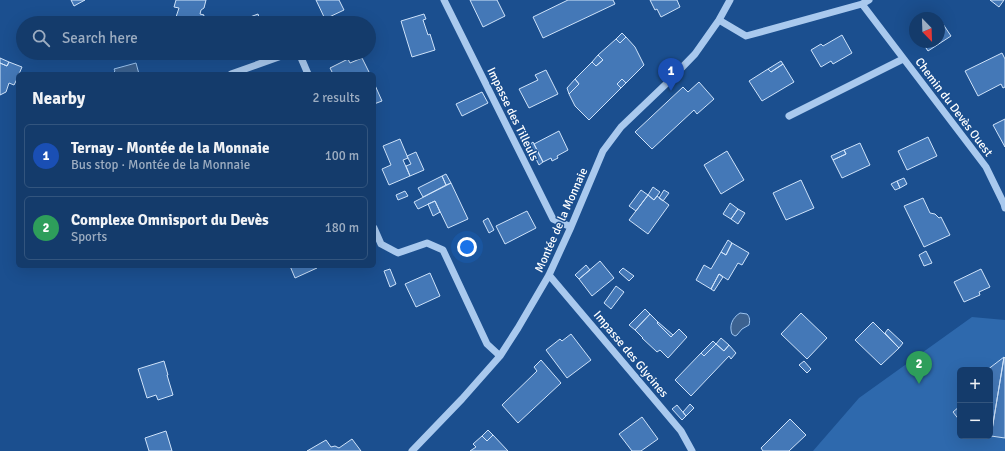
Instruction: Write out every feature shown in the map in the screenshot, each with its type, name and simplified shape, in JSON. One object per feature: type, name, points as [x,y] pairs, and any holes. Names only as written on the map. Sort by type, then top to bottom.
[{"type":"street","name":"Impasse des Tilleuls","points":[[444,0],[553,219],[571,227]]},
{"type":"street","points":[[719,20],[746,36],[862,4],[869,0]]},
{"type":"street","name":"Montée de la Monnaie","points":[[412,451],[462,399],[500,356],[549,275],[604,151],[621,127],[695,54],[719,20],[726,1]]},
{"type":"street","name":"Chemin du Devès Ouest","points":[[862,4],[986,168],[1005,205]]},
{"type":"street","points":[[789,116],[903,59]]},
{"type":"street","points":[[238,72],[271,60]]},
{"type":"street","points":[[302,60],[307,72]]},
{"type":"street","points":[[376,233],[381,244],[398,253],[427,243],[443,250],[487,344],[500,356]]},
{"type":"street","name":"Impasse des Glycines","points":[[549,275],[681,431],[692,451]]},
{"type":"shaded area","points":[[136,63],[138,72],[114,72],[114,69]]},
{"type":"shaded area","points":[[740,313],[748,315],[750,319],[749,325],[735,336],[732,334],[731,325],[735,317]]},
{"type":"shaded area","points":[[972,317],[1005,320],[1005,451],[813,451],[859,398]]},
{"type":"building","points":[[71,0],[85,0],[74,6]]},
{"type":"building","points":[[176,0],[206,0],[204,8],[201,10],[200,14],[204,16],[176,16],[179,8],[174,7]]},
{"type":"building","points":[[316,0],[339,0],[344,10],[331,16],[324,16]]},
{"type":"building","points":[[470,0],[497,0],[505,16],[483,27]]},
{"type":"building","points":[[568,0],[613,0],[615,4],[543,38],[533,17]]},
{"type":"building","points":[[650,0],[677,0],[680,7],[661,17],[657,9],[655,10]]},
{"type":"building","points":[[990,0],[1004,0],[999,7]]},
{"type":"building","points":[[424,14],[426,19],[423,20],[428,35],[430,34],[435,50],[412,57],[401,21]]},
{"type":"building","points":[[945,27],[951,36],[945,40]]},
{"type":"building","points":[[622,33],[626,37],[620,43],[616,39]]},
{"type":"building","points":[[842,35],[852,53],[833,64],[831,61],[821,67],[811,50],[821,44],[823,46]]},
{"type":"building","points":[[626,37],[635,47],[644,65],[626,83],[622,79],[617,84],[621,88],[589,120],[575,106],[569,94],[579,84],[575,79],[592,62],[596,66],[603,60],[598,55],[616,39],[620,43]]},
{"type":"building","points":[[1002,53],[1005,59],[1005,87],[1003,88],[1001,84],[978,96],[965,71]]},
{"type":"building","points":[[598,55],[603,60],[596,66],[592,62]]},
{"type":"building","points":[[0,58],[9,62],[7,66],[0,63]]},
{"type":"building","points":[[346,60],[348,60],[350,63],[357,60],[363,60],[369,72],[332,72],[330,68]]},
{"type":"building","points":[[781,61],[783,64],[771,72],[768,69]]},
{"type":"building","points":[[9,62],[22,67],[20,72],[16,72],[16,81],[14,85],[9,83],[6,92],[0,95],[0,63],[7,66]]},
{"type":"building","points":[[783,64],[794,82],[762,101],[749,81],[768,69],[771,72]]},
{"type":"building","points":[[546,70],[558,94],[529,108],[519,89],[538,80],[535,75]]},
{"type":"building","points":[[575,79],[579,84],[569,94],[567,88]]},
{"type":"building","points":[[622,79],[626,83],[621,88],[617,84]]},
{"type":"building","points":[[699,82],[714,99],[697,114],[694,110],[652,149],[635,132],[683,87],[688,92]]},
{"type":"building","points":[[376,88],[382,101],[376,103]]},
{"type":"building","points":[[482,92],[488,103],[462,116],[456,104]]},
{"type":"building","points":[[1005,119],[1005,147],[993,125]]},
{"type":"building","points":[[559,131],[568,150],[557,156],[558,158],[552,161],[551,158],[543,162],[534,144]]},
{"type":"building","points":[[928,137],[937,156],[907,170],[898,151]]},
{"type":"building","points":[[400,139],[408,158],[403,160],[410,176],[389,185],[382,169],[391,165],[383,146]]},
{"type":"building","points":[[533,142],[543,162],[539,165],[529,145]]},
{"type":"building","points":[[860,143],[870,165],[842,178],[833,160],[846,154],[844,150]]},
{"type":"building","points":[[844,150],[846,154],[833,160],[831,156]]},
{"type":"building","points":[[727,151],[744,180],[721,194],[704,165]]},
{"type":"building","points":[[416,152],[424,170],[410,176],[406,166],[411,164],[407,156]]},
{"type":"building","points":[[446,174],[451,183],[446,185],[442,176]]},
{"type":"building","points":[[442,176],[446,185],[423,197],[418,188]]},
{"type":"building","points":[[904,178],[907,184],[900,188],[897,181]]},
{"type":"building","points":[[801,180],[814,208],[786,220],[773,193]]},
{"type":"building","points":[[897,181],[900,188],[895,190],[891,184]]},
{"type":"building","points":[[451,183],[468,219],[448,228],[435,201],[418,209],[414,202]]},
{"type":"building","points":[[653,187],[660,192],[654,200],[648,195]]},
{"type":"building","points":[[641,190],[648,195],[636,211],[629,206]]},
{"type":"building","points":[[664,190],[669,193],[663,201],[659,198]]},
{"type":"building","points":[[405,191],[408,196],[398,200],[396,195]]},
{"type":"building","points":[[648,195],[654,200],[657,196],[669,205],[648,234],[629,220]]},
{"type":"building","points":[[923,198],[930,213],[935,214],[939,218],[941,217],[950,235],[924,247],[904,206]]},
{"type":"building","points":[[435,201],[440,212],[433,216],[428,204]]},
{"type":"building","points":[[730,203],[738,209],[731,219],[723,214]]},
{"type":"building","points":[[738,209],[745,213],[738,224],[731,219]]},
{"type":"building","points":[[527,211],[536,228],[505,244],[496,226]]},
{"type":"building","points":[[488,218],[494,230],[489,233],[483,221]]},
{"type":"building","points":[[728,240],[732,243],[726,255],[721,252]]},
{"type":"building","points":[[732,243],[749,253],[742,265],[738,263],[728,280],[719,274],[711,289],[696,280],[704,265],[711,269],[721,252],[726,255]]},
{"type":"building","points":[[926,251],[932,263],[924,266],[919,255]]},
{"type":"building","points":[[600,261],[614,278],[592,296],[579,279]]},
{"type":"building","points":[[586,265],[590,270],[579,279],[575,275]]},
{"type":"building","points":[[291,268],[317,268],[295,278]]},
{"type":"building","points":[[623,268],[634,276],[629,281],[619,272]]},
{"type":"building","points":[[390,269],[396,284],[390,287],[384,271]]},
{"type":"building","points":[[981,269],[990,287],[979,292],[980,295],[964,302],[954,282]]},
{"type":"building","points":[[430,273],[440,296],[416,307],[405,284]]},
{"type":"building","points":[[719,274],[723,277],[714,291],[711,289]]},
{"type":"building","points":[[616,286],[624,292],[611,309],[604,303]]},
{"type":"building","points":[[645,309],[650,314],[635,330],[629,325]]},
{"type":"building","points":[[801,313],[827,338],[807,359],[781,334]]},
{"type":"building","points":[[650,314],[671,337],[679,329],[687,337],[668,358],[660,350],[657,352],[635,330]]},
{"type":"building","points":[[658,322],[673,335],[671,337],[657,323]]},
{"type":"building","points":[[873,322],[899,348],[881,365],[855,340]]},
{"type":"building","points":[[888,329],[903,343],[899,348],[885,333]]},
{"type":"building","points":[[571,334],[591,360],[567,378],[546,350],[560,339],[562,341]]},
{"type":"building","points":[[721,338],[729,345],[724,351],[716,344]]},
{"type":"building","points":[[713,341],[716,344],[704,356],[701,353]]},
{"type":"building","points":[[716,344],[724,351],[729,345],[736,353],[731,359],[729,356],[691,396],[675,380],[701,353],[704,356]]},
{"type":"building","points":[[1004,357],[1005,438],[993,436],[993,424]]},
{"type":"building","points":[[1004,357],[993,424],[993,367],[991,367]]},
{"type":"building","points":[[541,360],[561,383],[518,423],[502,405],[537,371],[534,367]]},
{"type":"building","points":[[164,361],[173,395],[158,400],[156,395],[147,398],[138,369]]},
{"type":"building","points":[[804,361],[811,369],[807,373],[799,365]]},
{"type":"building","points":[[690,404],[694,408],[686,416],[683,412]]},
{"type":"building","points":[[677,405],[686,416],[682,420],[672,409]]},
{"type":"building","points":[[957,409],[957,417],[953,412]]},
{"type":"building","points":[[642,417],[658,439],[641,451],[632,451],[619,434]]},
{"type":"building","points":[[790,419],[806,435],[789,451],[763,451],[761,448]]},
{"type":"building","points":[[488,430],[493,435],[487,441],[482,436]]},
{"type":"building","points":[[166,431],[172,451],[149,451],[145,438]]},
{"type":"building","points":[[493,435],[508,451],[470,451],[476,447],[473,444],[482,436],[487,441]]},
{"type":"building","points":[[352,439],[361,451],[307,451],[326,440],[331,447],[335,446],[339,448]]},
{"type":"place","name":"Ternay - Montée de la Monnaie","points":[[671,91]]},
{"type":"place","name":"Complexe Omnisport du Devès","points":[[919,384]]}]
